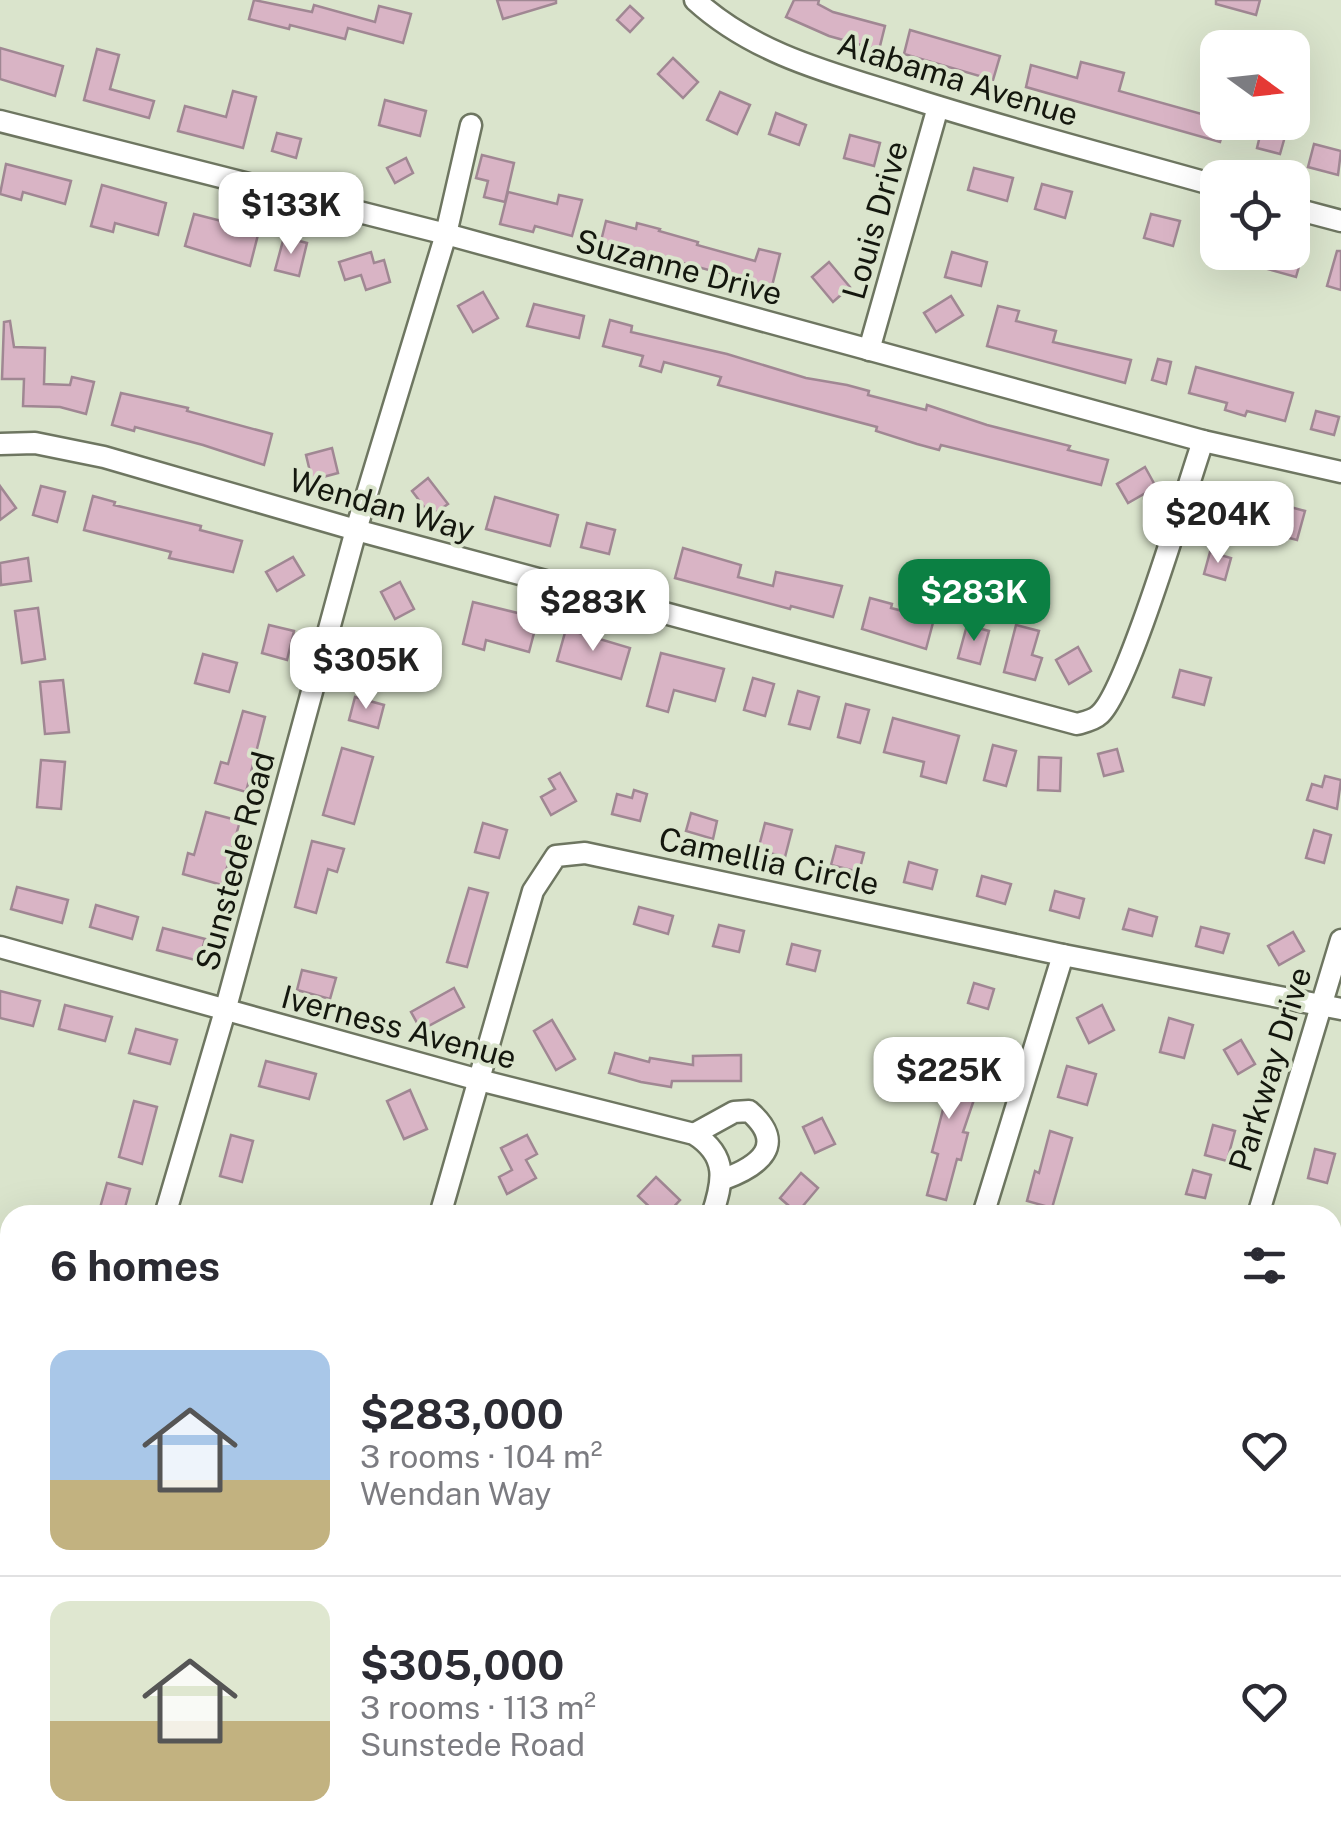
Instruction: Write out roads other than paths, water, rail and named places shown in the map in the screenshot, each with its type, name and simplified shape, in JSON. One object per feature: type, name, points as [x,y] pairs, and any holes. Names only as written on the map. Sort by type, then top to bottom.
[{"type":"street","name":"Alabama Avenue","points":[[695,0],[753,43],[807,65],[938,107],[1200,181]]},
{"type":"street","name":"Louis Drive","points":[[870,350],[938,107]]},
{"type":"street","name":"Suzanne Drive","points":[[0,121],[446,234],[1203,441],[1341,472]]},
{"type":"street","name":"Sunstede Road","points":[[168,1205],[356,530],[446,234],[471,124]]},
{"type":"street","points":[[1310,213],[1341,221]]},
{"type":"street","name":"Wendan Way","points":[[0,444],[35,444],[104,457],[356,530],[1077,724],[1098,716],[1112,698],[1203,441]]},
{"type":"street","name":"Camellia Circle","points":[[443,1205],[533,891],[556,856],[585,853],[1063,955],[1341,1009]]},
{"type":"street","name":"Parkway Drive","points":[[1261,1205],[1341,940]]},
{"type":"street","name":"Iverness Avenue","points":[[0,947],[478,1080],[694,1134]]},
{"type":"street","points":[[986,1205],[1063,955]]},
{"type":"street","points":[[715,1205],[724,1179],[714,1154],[694,1134],[734,1112],[749,1112],[761,1121],[768,1146],[763,1158],[752,1168],[724,1179]]}]
